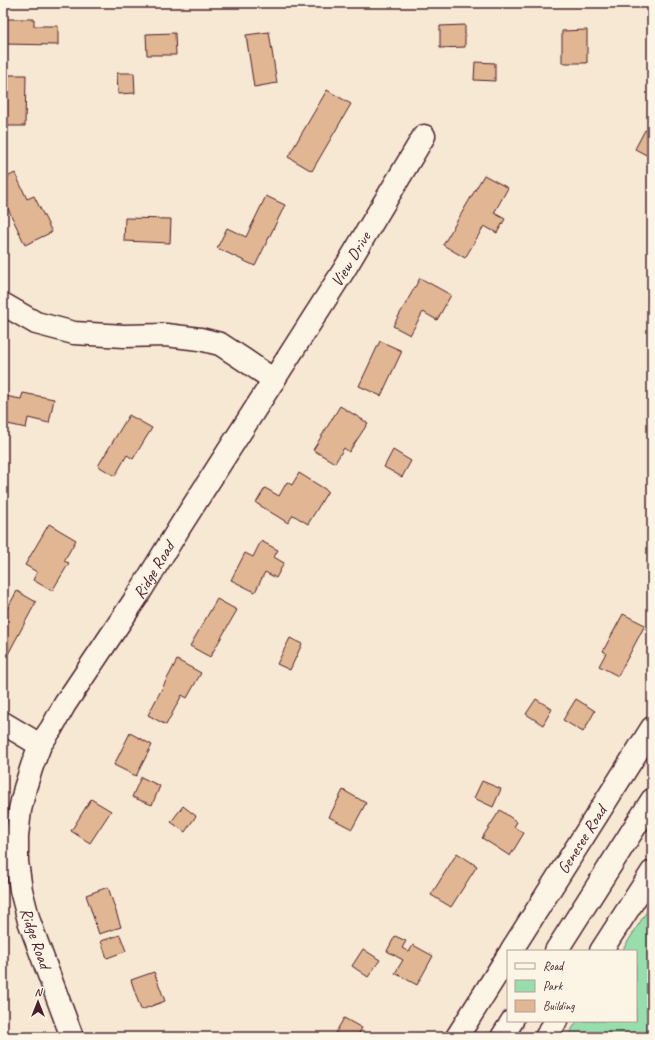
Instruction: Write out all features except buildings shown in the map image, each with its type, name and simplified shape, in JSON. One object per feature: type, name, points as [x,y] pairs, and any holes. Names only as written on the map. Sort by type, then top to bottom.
[{"type":"street","name":"View Drive","points":[[274,380],[344,270],[424,136]]},
{"type":"street","points":[[3,304],[36,323],[74,333],[124,336],[166,335],[200,339],[220,344],[274,380]]},
{"type":"street","name":"Ridge Road","points":[[72,1037],[29,921],[21,890],[17,862],[17,836],[20,810],[25,788],[40,745],[65,704],[138,594],[274,380]]},
{"type":"street","points":[[3,722],[40,745]]},
{"type":"street","name":"Genesee Road","points":[[512,950],[652,728]]},
{"type":"street","points":[[557,950],[652,800]]},
{"type":"street","points":[[602,950],[652,872]]},
{"type":"street","points":[[457,1037],[507,958]]},
{"type":"street","points":[[502,1037],[511,1022]]},
{"type":"street","points":[[546,1037],[555,1022]]},
{"type":"green space","points":[[652,903],[652,1037],[567,1037],[576,1022],[637,1022],[637,950],[623,950]]}]
